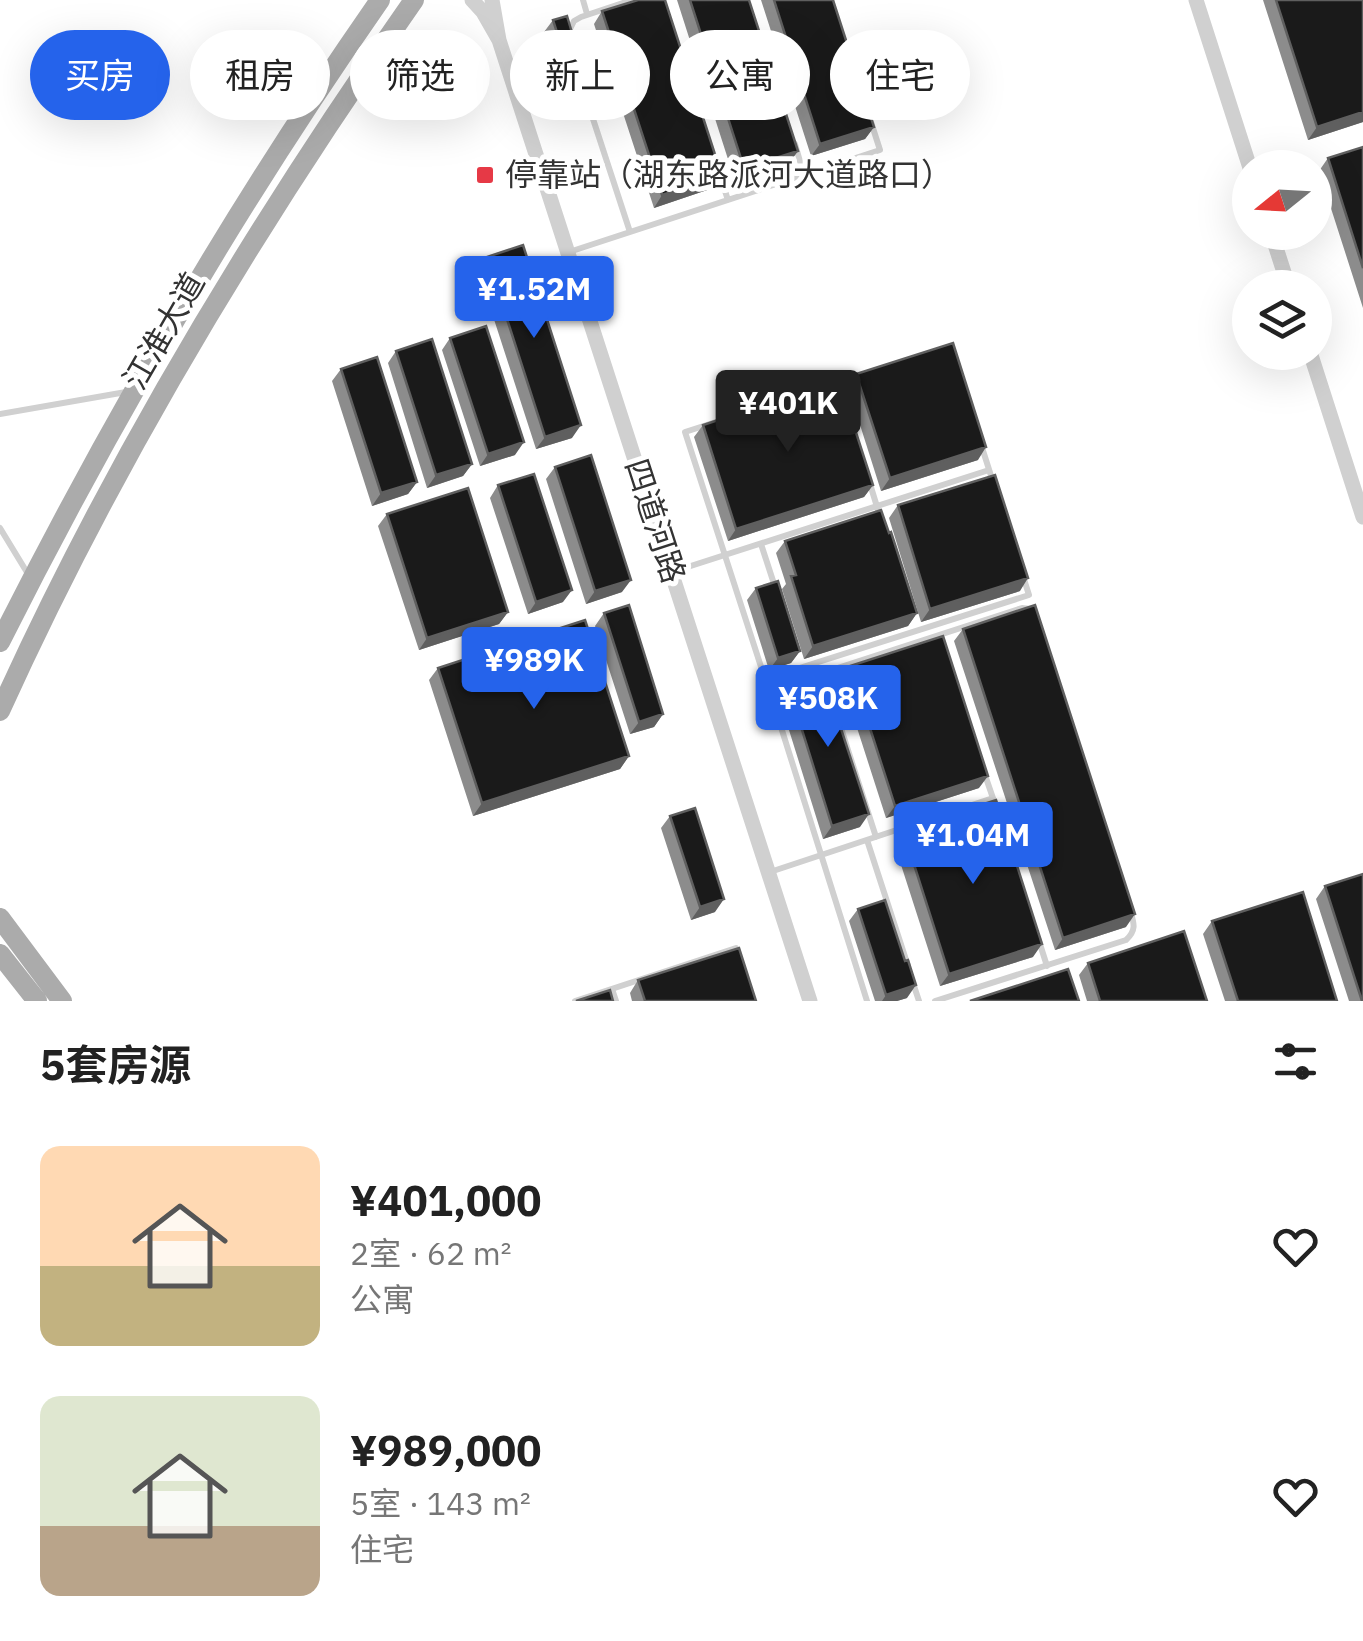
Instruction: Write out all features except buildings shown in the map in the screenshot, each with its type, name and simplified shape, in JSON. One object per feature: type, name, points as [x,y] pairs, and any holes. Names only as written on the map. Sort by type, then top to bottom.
[{"type":"main road","name":"江淮大道","points":[[0,642],[132,391],[219,243],[380,0]]},
{"type":"main road","name":"江淮大道","points":[[0,712],[64,577],[160,398],[292,178],[414,1]]},
{"type":"main road","points":[[0,918],[62,1001]]},
{"type":"main road","points":[[0,954],[37,1001]]},
{"type":"street","points":[[472,0],[499,40]]},
{"type":"street","points":[[492,0],[499,40]]},
{"type":"street","points":[[1196,0],[1244,150]]},
{"type":"street","name":"四道河路","points":[[499,40],[810,1001]]},
{"type":"street","points":[[1316,370],[1363,517]]},
{"type":"lane","points":[[583,0],[588,14]]},
{"type":"lane","points":[[570,30],[574,21],[588,14],[632,0]]},
{"type":"lane","points":[[593,120],[630,232]]},
{"type":"lane","points":[[568,252],[880,150],[870,120]]},
{"type":"lane","points":[[793,140],[804,175]]},
{"type":"lane","points":[[716,164],[728,200]]},
{"type":"lane","points":[[950,347],[1030,595],[764,679],[685,432],[837,383],[950,347]]},
{"type":"lane","points":[[837,383],[843,401]]},
{"type":"lane","points":[[0,414],[132,391]]},
{"type":"lane","points":[[672,572],[989,470]]},
{"type":"lane","points":[[866,471],[882,524]]},
{"type":"lane","points":[[0,528],[31,580]]},
{"type":"lane","points":[[761,544],[778,597]]},
{"type":"lane","points":[[867,1001],[770,692],[1022,608],[1030,609],[1035,616]]},
{"type":"lane","points":[[911,613],[917,631]]},
{"type":"lane","points":[[795,650],[800,668]]},
{"type":"lane","points":[[823,673],[876,837]]},
{"type":"lane","points":[[981,762],[999,817]]},
{"type":"lane","points":[[768,872],[993,798]]},
{"type":"lane","points":[[867,840],[919,1001]]},
{"type":"lane","points":[[936,1001],[1126,940],[1135,925],[1129,907]]},
{"type":"lane","points":[[1035,928],[1047,966]]},
{"type":"lane","points":[[575,1001],[736,948],[742,966]]},
{"type":"lane","points":[[612,989],[616,1001]]},
{"type":"place","name":"停靠站（湖东路派河大道路口）","points":[[485,175]]}]
